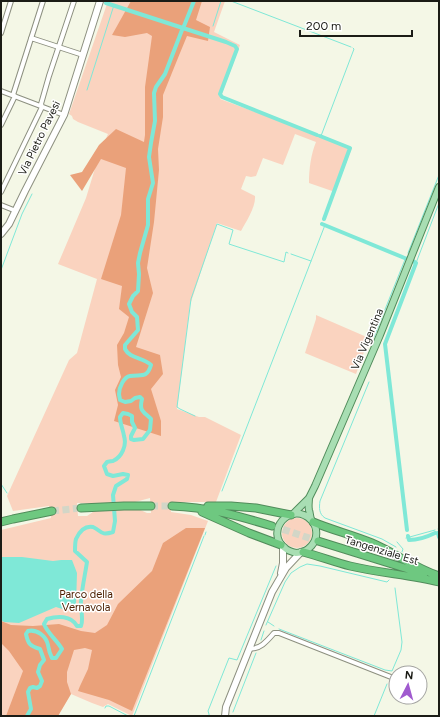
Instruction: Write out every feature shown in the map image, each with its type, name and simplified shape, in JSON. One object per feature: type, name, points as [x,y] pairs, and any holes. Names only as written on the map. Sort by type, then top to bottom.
[{"type":"highway","points":[[80,508],[152,506]]},
{"type":"highway","points":[[172,506],[231,506],[256,508],[292,514]]},
{"type":"highway","points":[[189,506],[220,511],[272,526]]},
{"type":"highway","points":[[189,506],[282,546]]},
{"type":"highway","points":[[1,522],[52,511]]},
{"type":"highway","points":[[312,521],[372,544],[439,576]]},
{"type":"highway","name":"Tangenziale Est","points":[[318,541],[439,581]]},
{"type":"highway","points":[[302,552],[349,566],[439,581]]},
{"type":"main road","name":"Via Vigentina","points":[[282,546],[277,532],[278,526],[284,518],[292,514],[309,498],[316,486],[377,342],[439,187]]},
{"type":"main road","name":"Via Vigentina","points":[[302,552],[311,546],[316,536],[316,530],[309,508],[309,498]]},
{"type":"main road","points":[[292,514],[302,514],[309,517],[312,521]]},
{"type":"main road","points":[[282,546],[292,552],[302,552]]},
{"type":"street","points":[[1,33],[11,1]]},
{"type":"street","points":[[1,125],[14,96],[43,1]]},
{"type":"street","points":[[1,192],[42,107],[49,76],[74,1]]},
{"type":"street","name":"Via Pietro Pavesi","points":[[1,234],[9,224],[16,211],[64,115],[100,1]]},
{"type":"street","points":[[31,38],[83,55]]},
{"type":"street","points":[[1,91],[64,115]]},
{"type":"street","points":[[1,205],[16,211]]},
{"type":"street","name":"Via Vigentina","points":[[281,575],[283,563],[282,546]]},
{"type":"street","name":"Via Vigentina","points":[[225,716],[226,708],[272,592],[286,568],[302,552]]},
{"type":"street","points":[[249,648],[252,649],[262,645],[274,634],[279,633],[388,676]]},
{"type":"street","points":[[252,641],[261,643],[266,642]]},
{"type":"green space","name":"Parco della Vernavola","points":[[108,1],[225,1],[214,32],[240,45],[220,99],[352,148],[335,192],[309,183],[309,172],[316,142],[295,134],[283,165],[263,158],[256,176],[246,176],[241,189],[255,196],[255,200],[250,214],[241,231],[217,223],[190,305],[177,409],[199,417],[205,417],[241,435],[216,502],[171,502],[171,512],[191,515],[208,521],[132,716],[108,704],[103,707],[71,694],[58,716],[1,716],[1,530],[51,518],[49,506],[13,511],[7,496],[69,360],[77,353],[97,279],[58,264],[86,198],[100,152],[108,134],[78,122],[69,114]],"holes":[[[150,498],[151,513],[147,513],[136,508],[96,510],[87,516],[78,516],[77,503],[94,504],[135,502]]]},
{"type":"green space","points":[[316,315],[369,338],[356,374],[305,353]]},
{"type":"green space","points":[[297,518],[308,522],[312,533],[308,544],[297,548],[286,544],[282,533],[286,522]]},
{"type":"shaded area","points":[[131,1],[202,1],[196,20],[210,27],[208,41],[187,36],[163,95],[163,117],[158,149],[159,170],[154,222],[147,268],[153,293],[136,347],[160,355],[163,374],[151,389],[161,421],[161,436],[114,421],[118,405],[115,390],[121,377],[118,365],[117,345],[124,333],[129,317],[119,309],[122,286],[101,279],[121,215],[126,168],[101,159],[82,191],[70,175],[82,172],[99,145],[116,129],[144,142],[145,87],[152,36],[147,33],[125,37],[112,35]]},
{"type":"shaded area","points":[[186,528],[205,528],[132,711],[109,700],[78,691],[88,669],[92,650],[85,648],[74,650],[67,672],[67,682],[71,694],[58,716],[6,716],[23,671],[9,651],[1,643],[1,621],[11,625],[33,626],[59,624],[81,631],[95,633],[107,625],[118,604],[152,571],[163,543]]},
{"type":"water","points":[[1,557],[22,557],[53,561],[72,560],[77,573],[76,605],[67,609],[56,607],[19,623],[4,622],[1,620]]},
{"type":"waterway","points":[[184,26],[194,1]]},
{"type":"waterway","points":[[213,26],[221,1]]},
{"type":"waterway","points":[[231,1],[351,47]]},
{"type":"waterway","points":[[106,3],[235,46],[237,49],[220,94],[222,97],[317,135]]},
{"type":"waterway","points":[[87,90],[114,5]]},
{"type":"waterway","points":[[27,716],[31,709],[28,692],[30,688],[37,688],[40,686],[42,681],[38,672],[40,665],[44,660],[40,649],[30,644],[26,634],[28,631],[35,631],[41,634],[47,642],[52,658],[56,658],[62,649],[46,628],[44,624],[47,619],[64,617],[74,622],[77,626],[81,626],[81,601],[87,562],[75,551],[76,539],[87,527],[93,527],[103,533],[113,532],[115,521],[113,495],[116,486],[127,479],[128,475],[123,474],[113,476],[107,474],[104,466],[107,462],[113,461],[119,457],[124,447],[125,439],[120,417],[123,413],[132,416],[132,422],[135,428],[131,439],[143,439],[150,430],[151,419],[141,408],[142,399],[140,397],[125,402],[120,400],[119,391],[126,378],[145,374],[148,372],[151,365],[148,362],[130,355],[125,349],[125,345],[138,330],[137,317],[132,312],[129,304],[133,296],[138,291],[138,263],[148,225],[148,199],[153,183],[149,157],[155,121],[154,93],[156,87],[165,74],[182,30]]},
{"type":"waterway","points":[[321,136],[354,49],[353,48]]},
{"type":"waterway","points":[[320,136],[350,148],[324,219]]},
{"type":"waterway","points":[[408,253],[439,175]]},
{"type":"waterway","points":[[1,270],[22,214],[32,194]]},
{"type":"waterway","points":[[416,263],[439,203]]},
{"type":"waterway","points":[[195,416],[177,407],[191,299],[217,224],[233,230],[229,244],[284,262],[286,252],[288,253]]},
{"type":"waterway","points":[[322,224],[407,259]]},
{"type":"waterway","points":[[222,491],[325,225]]},
{"type":"waterway","points":[[291,254],[311,261]]},
{"type":"waterway","points":[[374,337],[406,257]]},
{"type":"waterway","points":[[407,530],[385,344],[416,263],[413,261]]},
{"type":"waterway","points":[[369,382],[320,501],[320,511],[325,518],[382,539],[396,547]]},
{"type":"waterway","points":[[1,484],[7,493]]},
{"type":"waterway","points":[[406,538],[435,530]]},
{"type":"waterway","points":[[408,536],[409,540],[412,540],[435,533]]},
{"type":"waterway","points":[[438,533],[439,537]]},
{"type":"waterway","points":[[134,716],[204,536]]},
{"type":"waterway","points":[[397,542],[403,549],[402,552]]},
{"type":"waterway","points":[[266,625],[285,582],[291,573],[307,564],[387,582],[389,580]]},
{"type":"waterway","points":[[209,716],[208,711],[229,658],[237,660],[276,566]]},
{"type":"waterway","points":[[279,629],[385,670],[392,671],[401,650],[402,642],[395,588]]},
{"type":"waterway","points":[[268,622],[274,626]]},
{"type":"waterway","points":[[261,640],[264,631]]},
{"type":"waterway","points":[[233,712],[256,653]]},
{"type":"waterway","points":[[374,716],[387,684]]},
{"type":"waterway","points":[[105,708],[106,706],[109,706],[128,716]]},
{"type":"tunnel","points":[[151,506],[172,506]]},
{"type":"tunnel","points":[[52,511],[81,508]]},
{"type":"tunnel","points":[[273,526],[318,541]]}]
